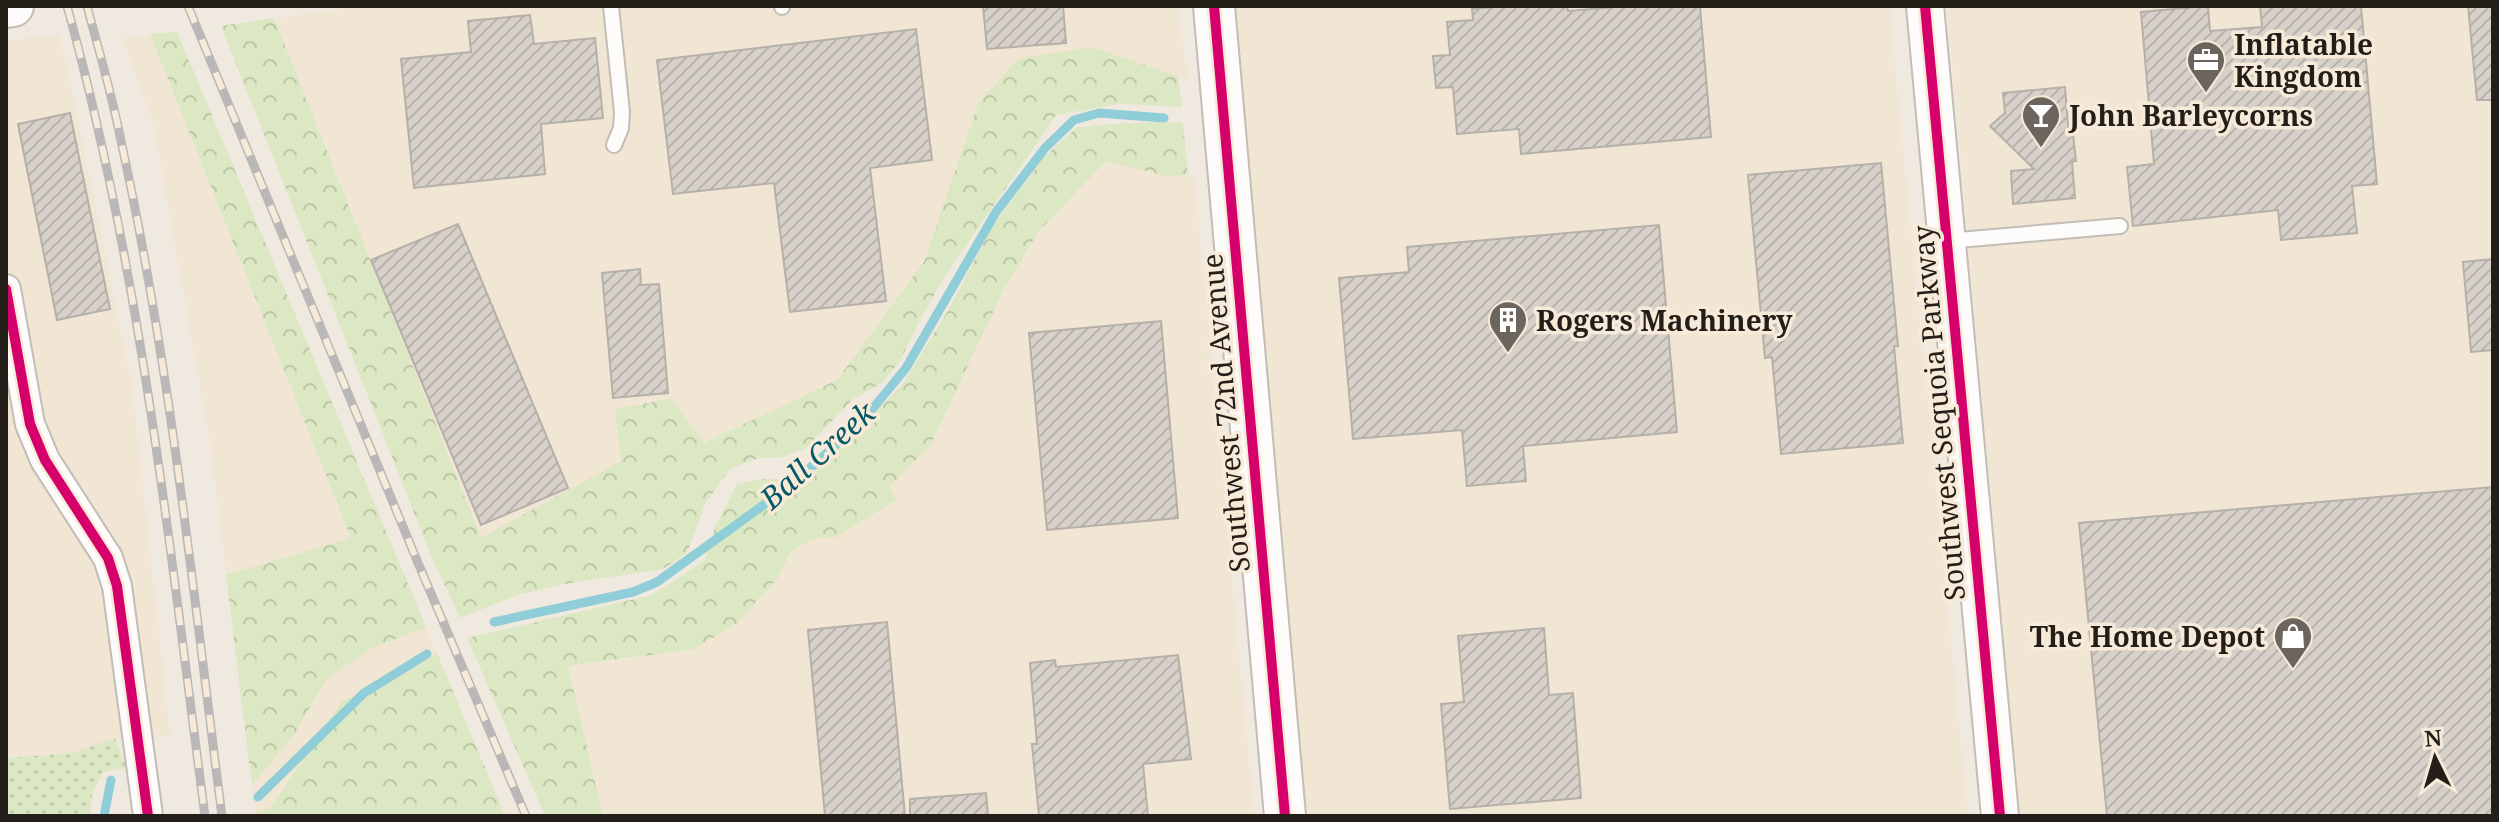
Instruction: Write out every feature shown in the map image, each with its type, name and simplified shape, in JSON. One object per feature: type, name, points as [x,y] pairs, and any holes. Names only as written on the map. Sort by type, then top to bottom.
[{"type":"main road","points":[[6,7],[13,6]]},
{"type":"main road","name":"Southwest 72nd Avenue","points":[[1214,6],[1285,816]]},
{"type":"street","name":"Southwest Sequoia Parkway","points":[[1925,6],[2000,816]]},
{"type":"street","points":[[6,289],[34,434],[45,460],[108,558],[117,586],[148,816]]},
{"type":"lane","points":[[611,6],[622,112],[621,128],[614,145]]},
{"type":"lane","points":[[1947,241],[2120,226]]},
{"type":"shaded area","points":[[361,6],[1177,6],[1188,79],[1091,47],[978,104],[924,262],[837,380],[703,443],[616,409],[621,461],[481,539],[274,18]]},
{"type":"shaded area","points":[[1234,6],[1889,6],[1968,816],[1306,816]]},
{"type":"shaded area","points":[[1947,6],[2493,6],[2493,816],[2020,816]]},
{"type":"shaded area","points":[[177,32],[505,816],[256,816],[211,449],[153,123],[122,38]]},
{"type":"shaded area","points":[[60,34],[132,385],[170,736],[115,738],[72,753],[6,758],[6,41]]},
{"type":"shaded area","points":[[1106,161],[1170,177],[1194,173],[1254,816],[603,816],[568,666],[632,659],[778,578],[790,554],[812,539],[837,537],[896,501],[890,486],[930,446],[1002,293],[1038,232]]},
{"type":"green space","points":[[274,18],[481,538],[621,461],[615,409],[671,399],[704,443],[837,380],[924,262],[978,104],[1018,59],[1091,47],[1178,76],[1182,107],[1119,104],[1056,115],[949,270],[900,361],[882,383],[853,399],[806,448],[780,458],[758,458],[730,469],[705,504],[687,553],[663,569],[564,584],[514,596],[460,618],[433,560],[221,26]]},
{"type":"green space","points":[[177,32],[426,627],[372,648],[327,678],[294,735],[252,785],[226,575],[351,538],[150,34]]},
{"type":"green space","points":[[1183,122],[1188,174],[1170,177],[1106,161],[1038,232],[1002,293],[930,446],[890,486],[896,500],[837,537],[812,539],[790,553],[778,578],[736,624],[694,649],[568,666],[603,816],[545,816],[467,638],[652,595],[704,561],[716,525],[737,484],[761,479],[784,480],[844,444],[902,385],[949,309],[992,227],[1044,157],[1077,127]]},
{"type":"green space","points":[[437,653],[505,816],[256,816],[256,813],[270,808],[342,701],[388,683]]},
{"type":"green space","points":[[115,738],[126,768],[103,772],[92,795],[90,816],[6,816],[6,758],[72,753]]},
{"type":"building","points":[[983,6],[1063,6],[1066,43],[987,49]]},
{"type":"building","points":[[1567,6],[1568,11],[1628,6],[1700,6],[1711,137],[1521,154],[1519,129],[1457,134],[1453,87],[1436,88],[1433,56],[1450,55],[1447,22],[1473,20],[1472,9]]},
{"type":"building","points":[[2208,6],[2210,31],[2262,27],[2260,6],[2361,6],[2377,184],[2352,186],[2357,233],[2281,240],[2278,210],[2133,226],[2127,167],[2154,164],[2141,12]]},
{"type":"building","points":[[2468,6],[2493,6],[2493,100],[2477,100]]},
{"type":"building","points":[[530,15],[534,44],[595,38],[603,118],[541,124],[545,174],[414,188],[401,59],[471,52],[468,21]]},
{"type":"building","points":[[916,29],[932,160],[870,168],[886,301],[790,312],[774,183],[673,194],[657,60]]},
{"type":"building","name":"John Barleycorns","points":[[2065,87],[2068,125],[2072,125],[2076,161],[2072,162],[2075,198],[2013,204],[2011,171],[2034,169],[1990,126],[2005,113],[2003,93]]},
{"type":"building","points":[[70,113],[110,309],[57,320],[18,124]]},
{"type":"building","points":[[1881,163],[1898,346],[1894,346],[1903,443],[1781,454],[1772,357],[1765,358],[1748,175]]},
{"type":"building","points":[[458,224],[568,488],[481,525],[371,260]]},
{"type":"building","name":"Rogers Machinery","points":[[1659,225],[1677,432],[1523,446],[1526,481],[1467,486],[1462,430],[1353,439],[1339,278],[1409,272],[1407,247]]},
{"type":"building","points":[[2493,259],[2493,350],[2471,352],[2463,262]]},
{"type":"building","points":[[640,269],[641,285],[659,284],[668,393],[613,398],[602,273]]},
{"type":"building","points":[[1161,321],[1178,518],[1047,530],[1029,333]]},
{"type":"building","name":"The Home Depot","points":[[2493,487],[2493,816],[2107,816],[2079,523]]},
{"type":"building","points":[[887,622],[905,816],[825,816],[808,630]]},
{"type":"building","points":[[1544,628],[1549,695],[1573,693],[1581,798],[1450,809],[1441,704],[1464,702],[1458,636]]},
{"type":"building","points":[[1178,655],[1191,759],[1143,764],[1148,816],[1039,816],[1032,744],[1037,744],[1030,663],[1055,660],[1056,667]]},
{"type":"building","points":[[986,793],[988,816],[910,816],[910,799]]},
{"type":"waterway","name":"Ball Creek","points":[[494,622],[633,592],[657,582],[787,488],[860,424],[906,368],[996,212],[1045,148],[1074,120],[1099,113],[1164,118]]},
{"type":"waterway","name":"Ball Creek","points":[[258,797],[364,693],[427,654]]},
{"type":"waterway","name":"Ball Creek","points":[[104,816],[111,780]]},
{"type":"railway","points":[[67,6],[93,106],[134,307],[165,510],[205,816]]},
{"type":"railway","points":[[87,6],[117,124],[153,308],[179,477],[222,816]]},
{"type":"railway","points":[[188,6],[526,816]]},
{"type":"cycle path","points":[[1214,6],[1285,816]]},
{"type":"cycle path","points":[[1925,6],[2000,816]]},
{"type":"cycle path","points":[[6,289],[30,424],[45,460],[108,558],[117,586],[148,816]]},
{"type":"place","name":"Inflatable Kingdom","points":[[2206,94]]},
{"type":"place","name":"John Barleycorns","points":[[2041,149]]},
{"type":"place","name":"Rogers Machinery","points":[[1508,354]]},
{"type":"place","name":"The Home Depot","points":[[2293,670]]}]
